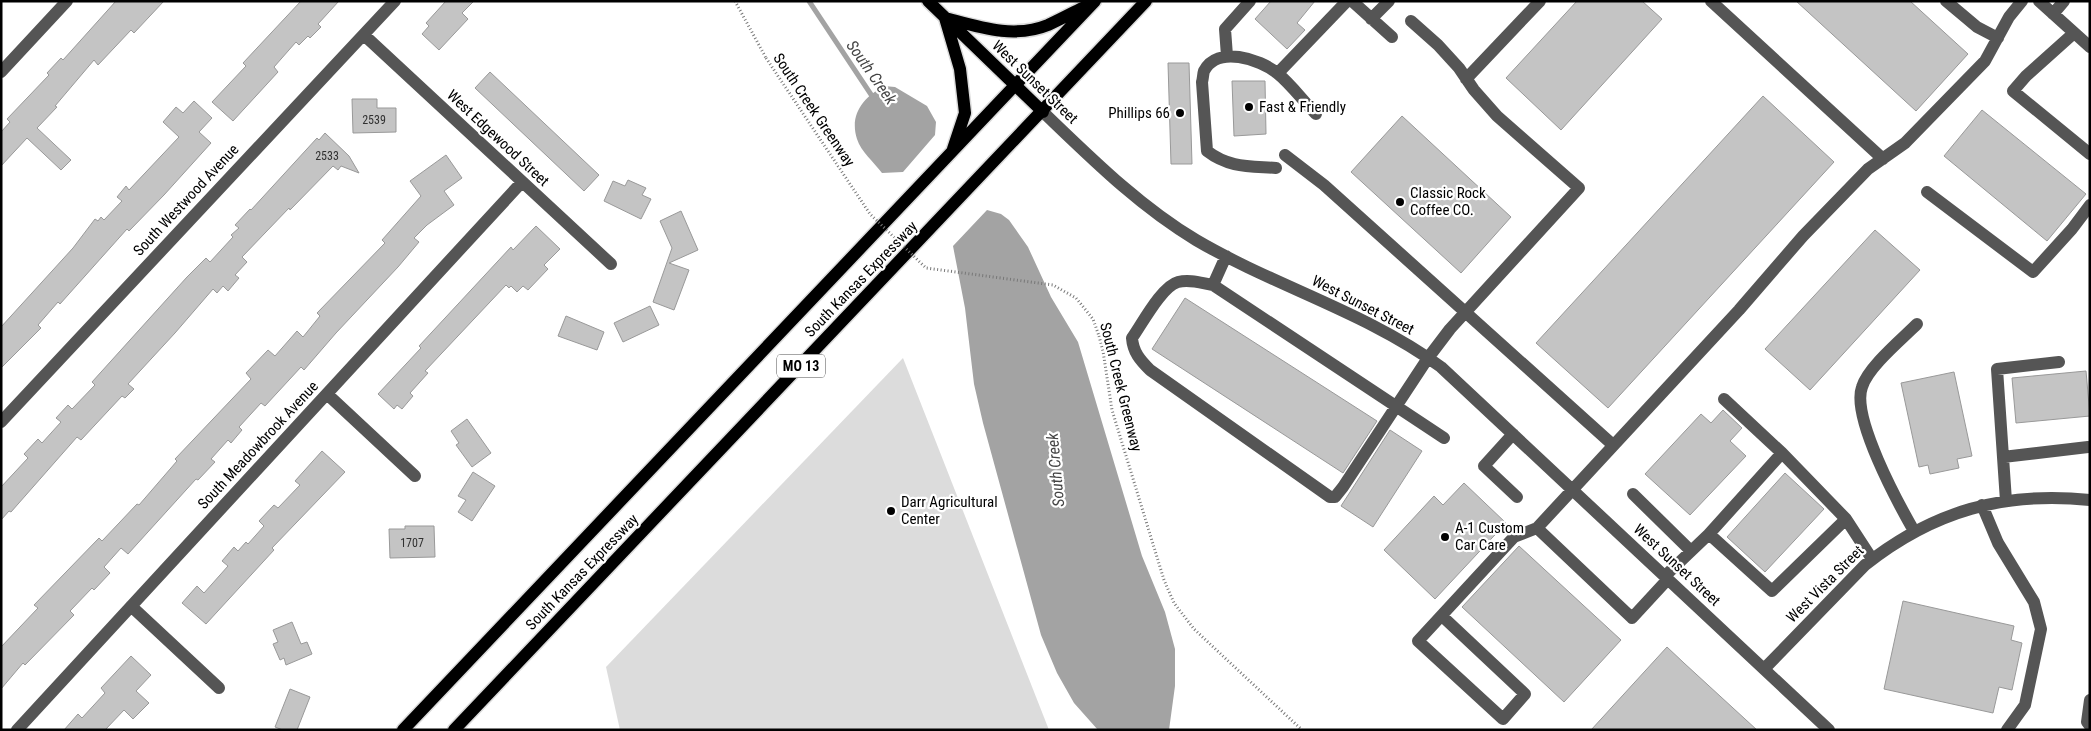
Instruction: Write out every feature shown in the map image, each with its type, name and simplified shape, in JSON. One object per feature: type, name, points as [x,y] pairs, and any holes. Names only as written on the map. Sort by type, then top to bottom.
[{"type":"main road","name":"West Sunset Street","points":[[928,1],[1042,112]]},
{"type":"main road","name":"South Kansas Expressway","points":[[454,730],[1146,1]]},
{"type":"main road","points":[[945,18],[998,31],[1014,32],[1046,26],[1094,2]]},
{"type":"main road","name":"South Kansas Expressway","points":[[403,730],[952,154],[1094,2]]},
{"type":"main road","points":[[945,18],[960,69],[965,113],[952,154]]},
{"type":"street","points":[[1,72],[67,1]]},
{"type":"street","name":"South Westwood Avenue","points":[[1,422],[395,1]]},
{"type":"street","points":[[1228,56],[1225,29],[1250,1]]},
{"type":"street","points":[[1278,73],[1347,1]]},
{"type":"street","points":[[1352,1],[1392,37]]},
{"type":"street","points":[[1371,19],[1388,1]]},
{"type":"street","points":[[1466,79],[1540,1]]},
{"type":"street","points":[[1711,1],[1828,106],[1883,159]]},
{"type":"street","points":[[1946,1],[1977,27],[1998,38]]},
{"type":"street","points":[[1442,616],[1525,694],[1503,719],[1418,641],[1514,537],[1537,528],[1739,310],[1803,236],[1868,169],[1905,144],[1979,67],[1994,49],[2009,17],[2022,1]]},
{"type":"street","points":[[2039,1],[2090,47]]},
{"type":"street","points":[[2053,14],[2064,1]]},
{"type":"street","points":[[1411,20],[1438,45],[1497,116],[1579,188],[1464,312],[1428,358],[1396,406],[1343,487],[1335,498],[1330,497],[1150,370],[1139,359],[1132,346],[1132,338],[1167,288],[1177,282],[1190,280],[1213,285],[1396,406],[1444,438]]},
{"type":"street","points":[[2074,33],[2026,76],[2013,91],[2090,154]]},
{"type":"street","name":"West Edgewood Street","points":[[364,34],[611,264]]},
{"type":"street","points":[[1276,168],[1228,164],[1207,151],[1202,82],[1204,71],[1214,60],[1228,56],[1242,57],[1262,63],[1278,73],[1316,114]]},
{"type":"street","name":"West Sunset Street","points":[[1042,112],[1109,174],[1167,221],[1226,256],[1367,321],[1428,358],[1470,393],[1764,669],[1823,728]]},
{"type":"street","points":[[1285,155],[1324,185],[1613,445]]},
{"type":"street","name":"South Meadowbrook Avenue","points":[[17,730],[522,182]]},
{"type":"street","points":[[1927,192],[2033,272],[2072,229],[2090,205]]},
{"type":"street","points":[[1213,285],[1226,256]]},
{"type":"street","points":[[1914,531],[1889,488],[1873,448],[1860,398],[1862,385],[1872,370],[1917,324]]},
{"type":"street","points":[[2006,501],[1997,369],[2059,362]]},
{"type":"street","points":[[327,394],[415,476]]},
{"type":"street","points":[[1724,399],[1782,453],[1846,519],[1872,559]]},
{"type":"street","points":[[1513,434],[1484,466],[1517,497]]},
{"type":"street","points":[[2003,457],[2088,447]]},
{"type":"street","points":[[1537,528],[1632,618],[1782,453]]},
{"type":"street","points":[[1633,494],[1691,551]]},
{"type":"street","name":"West Vista Street","points":[[1764,669],[1848,581],[1872,559],[1914,531],[1952,514],[1982,505],[2051,497],[2090,500]]},
{"type":"street","points":[[1982,505],[1998,543],[2034,602],[2041,629],[2025,705],[2007,730]]},
{"type":"street","points":[[1709,534],[1772,591],[1846,519]]},
{"type":"street","points":[[131,606],[219,688]]},
{"type":"street","points":[[2090,700],[2087,722],[2090,726]]},
{"type":"path","name":"South Creek Greenway","points":[[735,1],[766,58],[870,214],[926,268],[1053,285],[1076,298],[1093,319],[1103,351],[1112,410],[1164,580],[1174,602],[1194,629],[1302,730]]},
{"type":"shaded area","name":"Darr Agricultural Center","points":[[903,358],[1049,730],[620,730],[606,667]]},
{"type":"water","points":[[884,86],[895,87],[927,106],[936,122],[935,135],[903,172],[882,173],[859,144],[855,130],[855,122],[860,107],[870,95]]},
{"type":"water","points":[[987,210],[1001,214],[1009,220],[1028,247],[1051,297],[1078,342],[1142,556],[1165,612],[1175,649],[1175,686],[1169,730],[1098,730],[1074,703],[1057,673],[1041,635],[974,384],[965,308],[953,246]]},
{"type":"building","points":[[116,1],[164,1],[134,33],[131,30],[98,65],[94,60],[55,106],[57,107],[37,128],[71,160],[61,170],[27,138],[1,166],[1,132],[10,122],[7,119],[49,75],[47,73],[61,58],[63,60]]},
{"type":"building","points":[[301,1],[339,1],[318,24],[321,27],[310,38],[308,36],[299,45],[296,42],[274,67],[278,72],[233,121],[212,102],[246,66],[243,63]]},
{"type":"building","points":[[446,1],[474,1],[462,13],[468,19],[439,50],[422,34],[429,26],[426,23]]},
{"type":"building","points":[[1271,1],[1315,1],[1297,23],[1305,30],[1287,49],[1255,19]]},
{"type":"building","points":[[1577,1],[1642,1],[1662,19],[1561,130],[1506,78]]},
{"type":"building","points":[[1796,1],[1910,1],[1968,54],[1916,111]]},
{"type":"building","name":"Phillips 66","points":[[1168,63],[1189,63],[1192,164],[1171,164]]},
{"type":"building","points":[[490,72],[599,175],[584,191],[475,88]]},
{"type":"building","name":"Fast & Friendly","points":[[1232,81],[1265,81],[1266,134],[1234,136]]},
{"type":"building","points":[[1763,96],[1834,162],[1608,408],[1536,343]]},
{"type":"building","points":[[352,99],[377,99],[377,108],[396,108],[396,132],[353,133]]},
{"type":"building","points":[[194,101],[212,118],[199,132],[211,143],[129,231],[127,229],[60,304],[58,302],[38,325],[41,328],[1,368],[1,327],[73,248],[95,219],[98,221],[101,217],[104,220],[122,201],[117,197],[126,186],[129,190],[179,137],[163,122],[176,107],[183,113]]},
{"type":"building","points":[[1982,110],[2086,194],[2047,241],[1944,156]]},
{"type":"building","points":[[1402,116],[1511,217],[1461,273],[1351,172]]},
{"type":"building","points":[[325,133],[349,156],[359,173],[341,166],[338,170],[333,166],[290,210],[289,208],[242,257],[247,262],[235,275],[239,278],[228,291],[223,286],[217,293],[213,289],[128,384],[134,389],[125,398],[122,396],[81,440],[77,437],[11,512],[9,511],[1,520],[1,487],[28,458],[24,454],[38,439],[42,443],[61,422],[56,418],[68,405],[72,409],[95,385],[92,382],[187,277],[206,258],[210,262],[233,237],[231,235],[239,228],[235,225],[317,138],[319,140]]},
{"type":"building","points":[[446,155],[462,178],[444,191],[454,205],[427,225],[414,238],[419,242],[398,267],[304,370],[301,367],[265,406],[261,403],[239,427],[242,430],[231,443],[228,440],[211,459],[215,462],[198,480],[196,479],[128,554],[121,548],[104,567],[110,573],[94,590],[92,588],[70,611],[74,615],[25,665],[23,663],[1,689],[1,647],[38,608],[34,605],[99,538],[102,541],[137,504],[139,505],[177,461],[175,459],[251,379],[246,373],[268,350],[275,356],[297,331],[303,337],[320,316],[317,313],[385,243],[382,240],[421,196],[410,181]]},
{"type":"building","points":[[628,180],[646,188],[642,195],[651,199],[641,219],[604,201],[613,181],[625,186]]},
{"type":"building","points":[[681,211],[698,250],[669,263],[689,270],[674,310],[653,302],[672,248],[660,221]]},
{"type":"building","points":[[536,226],[560,249],[544,265],[548,269],[528,290],[523,286],[517,292],[511,286],[509,288],[506,285],[425,371],[428,373],[410,393],[413,396],[402,409],[397,405],[394,409],[378,394],[421,348],[419,346],[511,247],[513,250]]},
{"type":"building","points":[[1875,230],[1920,270],[1810,390],[1765,349]]},
{"type":"building","points":[[1185,298],[1377,421],[1343,473],[1152,349]]},
{"type":"building","points":[[650,306],[659,325],[623,342],[614,323]]},
{"type":"building","points":[[566,316],[604,332],[597,350],[558,336]]},
{"type":"building","points":[[2086,371],[2090,416],[2016,423],[2012,378]]},
{"type":"building","points":[[1954,372],[1972,456],[1957,459],[1959,468],[1930,474],[1928,465],[1919,467],[1901,383]]},
{"type":"building","points":[[1723,410],[1742,428],[1730,441],[1746,456],[1690,515],[1645,474],[1701,414],[1711,423]]},
{"type":"building","points":[[467,419],[491,453],[472,467],[456,445],[459,443],[451,431]]},
{"type":"building","points":[[1390,430],[1422,451],[1373,527],[1341,506]]},
{"type":"building","points":[[322,451],[345,472],[272,548],[274,550],[206,624],[182,603],[197,586],[204,593],[228,566],[222,561],[234,547],[238,551],[246,542],[248,544],[264,526],[259,521],[274,505],[278,508],[300,485],[295,481]]},
{"type":"building","points":[[473,472],[495,486],[472,521],[458,512],[466,500],[458,496]]},
{"type":"building","points":[[1785,473],[1824,509],[1765,572],[1727,537]]},
{"type":"building","name":"A-1 Custom Car Care","points":[[1464,483],[1506,523],[1435,599],[1384,550],[1434,496],[1443,505]]},
{"type":"building","points":[[405,526],[434,526],[435,557],[390,558],[389,529],[405,529]]},
{"type":"building","points":[[1519,546],[1621,640],[1564,702],[1462,607]]},
{"type":"building","points":[[1903,601],[2014,626],[2011,640],[2022,643],[2012,690],[1999,687],[1993,713],[1884,689]]},
{"type":"building","points":[[292,622],[301,644],[307,642],[312,654],[286,665],[284,658],[280,660],[273,644],[278,642],[273,630]]},
{"type":"building","points":[[1667,647],[1684,663],[1757,730],[1591,730]]},
{"type":"building","points":[[131,656],[151,675],[136,691],[149,703],[133,719],[124,710],[105,730],[64,730],[78,714],[82,718],[105,693],[101,688]]},
{"type":"building","points":[[290,689],[310,697],[297,730],[283,730],[275,727]]},
{"type":"waterway","name":"South Creek","points":[[809,1],[874,99]]},
{"type":"place","name":"Fast & Friendly","points":[[1249,107]]},
{"type":"place","name":"Phillips 66","points":[[1180,113]]},
{"type":"place","name":"Classic Rock Coffee CO.","points":[[1400,202]]},
{"type":"place","name":"Darr Agricultural Center","points":[[891,511]]},
{"type":"place","name":"A-1 Custom Car Care","points":[[1445,537]]}]
